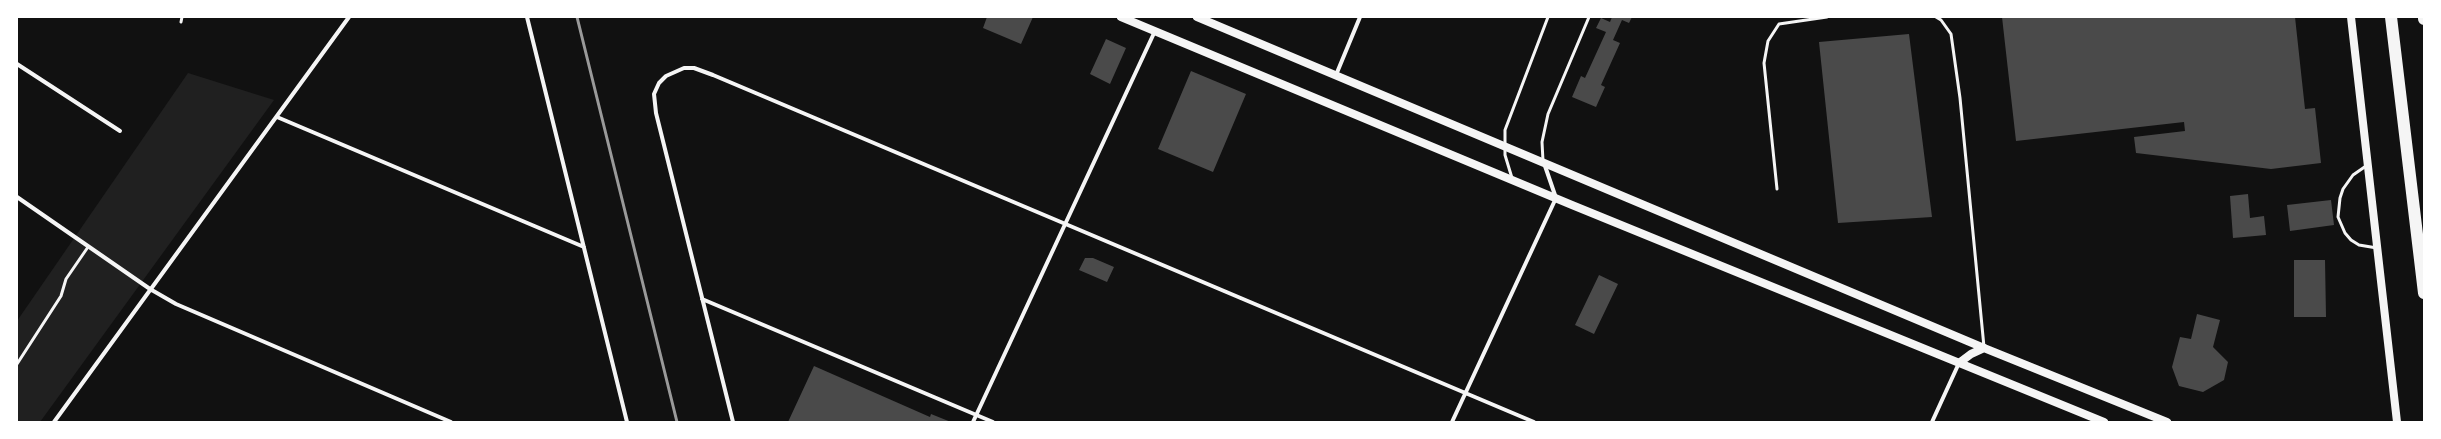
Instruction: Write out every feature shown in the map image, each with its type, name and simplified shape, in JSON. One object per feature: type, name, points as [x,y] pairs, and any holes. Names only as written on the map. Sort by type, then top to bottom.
[{"type":"highway","points":[[2391,17],[2424,293]]},
{"type":"main road","points":[[1121,17],[1556,198],[2104,422]]},
{"type":"main road","points":[[1197,17],[1214,20],[1336,76],[1505,145],[1984,348],[2167,422]]},
{"type":"main road","points":[[2351,17],[2397,422]]},
{"type":"main road","points":[[1960,363],[1971,354],[1984,348]]},
{"type":"street","points":[[54,422],[349,17]]},
{"type":"street","points":[[527,17],[627,422]]},
{"type":"street","points":[[1336,76],[1360,17]]},
{"type":"street","points":[[973,422],[1155,32]]},
{"type":"street","points":[[17,64],[120,131]]},
{"type":"street","points":[[733,422],[656,112],[654,94],[659,83],[666,76],[684,68],[694,68],[713,75],[1534,422]]},
{"type":"street","points":[[277,117],[584,247]]},
{"type":"street","points":[[1452,422],[1556,198],[1543,161]]},
{"type":"street","points":[[17,197],[150,289],[187,309],[451,422]]},
{"type":"street","points":[[702,299],[993,422]]},
{"type":"street","points":[[1932,422],[1960,363]]},
{"type":"lane","points":[[181,22],[182,17]]},
{"type":"lane","points":[[1513,179],[1508,168],[1505,145],[1507,123],[1548,17]]},
{"type":"lane","points":[[1543,161],[1542,142],[1548,114],[1589,17]]},
{"type":"lane","points":[[1777,189],[1764,63],[1768,41],[1779,24],[1827,17]]},
{"type":"lane","points":[[1936,17],[1941,20],[1951,34],[1960,98],[1984,348]]},
{"type":"lane","points":[[2368,165],[2353,175],[2343,189],[2340,198],[2338,217],[2344,233],[2351,240],[2368,248],[2377,248]]},
{"type":"lane","points":[[17,364],[61,296],[66,279],[88,247]]},
{"type":"shaded area","points":[[188,73],[274,100],[40,422],[17,422],[17,321]]},
{"type":"building","points":[[987,17],[1033,17],[1021,44],[983,28]]},
{"type":"building","points":[[1612,17],[1632,17],[1629,23],[1622,20],[1613,40],[1620,43],[1601,85],[1605,87],[1596,107],[1572,97],[1581,76],[1585,78],[1606,32],[1596,28],[1601,18],[1610,22]]},
{"type":"building","points":[[2002,17],[2295,17],[2305,109],[2315,108],[2321,163],[2271,169],[2136,153],[2134,137],[2185,131],[2184,122],[2016,141]]},
{"type":"building","points":[[1909,34],[1932,217],[1838,223],[1819,42]]},
{"type":"building","points":[[1106,39],[1126,48],[1110,84],[1090,74]]},
{"type":"building","points":[[1191,71],[1246,94],[1213,172],[1158,149]]},
{"type":"building","points":[[2248,194],[2250,218],[2264,216],[2266,235],[2233,238],[2230,196]]},
{"type":"building","points":[[2331,200],[2334,225],[2290,231],[2287,205]]},
{"type":"building","points":[[1085,258],[1093,258],[1114,267],[1107,282],[1079,270]]},
{"type":"building","points":[[2294,260],[2325,260],[2326,317],[2294,317]]},
{"type":"building","points":[[1599,275],[1618,284],[1594,334],[1575,325]]},
{"type":"building","points":[[2197,314],[2220,320],[2213,347],[2228,362],[2224,380],[2203,392],[2179,386],[2172,367],[2180,337],[2191,339]]},
{"type":"building","points":[[814,366],[930,417],[931,414],[951,422],[788,422]]},
{"type":"railway","points":[[577,17],[677,422]]}]
